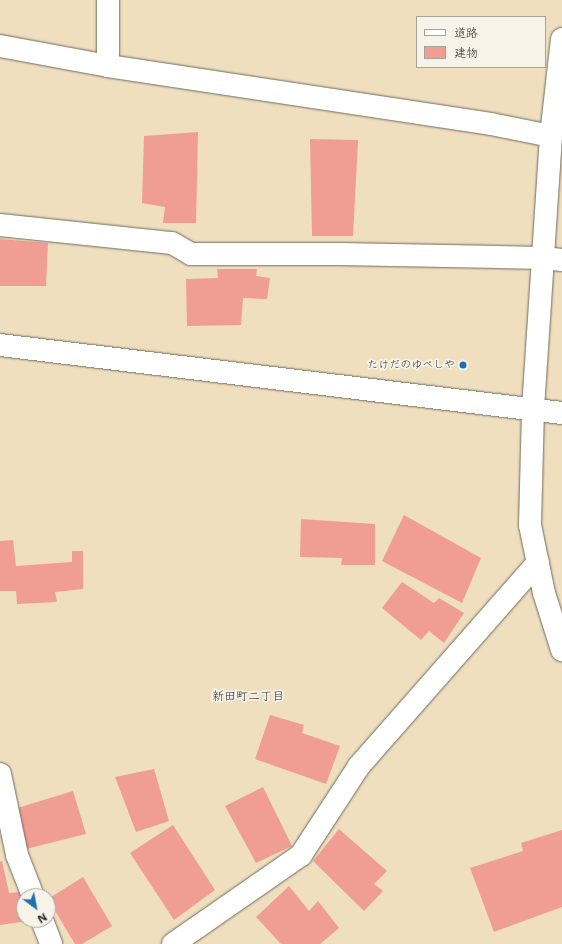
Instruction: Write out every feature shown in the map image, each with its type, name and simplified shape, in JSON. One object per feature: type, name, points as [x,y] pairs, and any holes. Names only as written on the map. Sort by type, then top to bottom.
[{"type":"street","points":[[108,0],[108,66]]},
{"type":"street","points":[[562,39],[551,136],[552,259],[533,410],[530,525],[544,593],[562,650]]},
{"type":"street","points":[[0,46],[108,66],[491,124],[551,136]]},
{"type":"street","points":[[0,225],[172,243],[191,254],[339,254],[552,259]]},
{"type":"street","points":[[0,345],[562,414]]},
{"type":"street","points":[[173,944],[301,855],[359,766],[538,562]]},
{"type":"street","points":[[0,774],[18,855],[30,888]]},
{"type":"street","points":[[45,928],[51,944]]},
{"type":"building","points":[[198,132],[196,223],[163,223],[165,207],[142,203],[144,136]]},
{"type":"building","points":[[310,139],[358,140],[353,236],[312,236]]},
{"type":"building","points":[[0,239],[48,243],[46,286],[0,286]]},
{"type":"building","points":[[217,269],[257,269],[256,276],[270,278],[267,299],[243,298],[241,325],[187,326],[186,279],[218,278]]},
{"type":"building","points":[[404,515],[481,558],[462,603],[382,561]]},
{"type":"building","points":[[301,519],[375,524],[375,565],[341,565],[342,558],[300,557]]},
{"type":"building","points":[[13,540],[16,566],[72,562],[72,551],[83,551],[83,589],[55,592],[57,602],[17,604],[16,591],[0,591],[0,541]]},
{"type":"building","points":[[402,582],[434,603],[439,598],[464,613],[444,643],[429,631],[421,640],[382,608]]},
{"type":"building","points":[[270,715],[304,725],[302,733],[340,746],[326,784],[255,759]]},
{"type":"building","points":[[154,769],[169,821],[136,832],[115,777]]},
{"type":"building","points":[[263,787],[292,846],[256,863],[225,806]]},
{"type":"building","points":[[73,791],[86,834],[22,850],[11,810]]},
{"type":"building","points":[[173,825],[215,890],[174,920],[130,853]]},
{"type":"building","points":[[339,829],[387,871],[374,884],[383,891],[364,911],[313,861]]},
{"type":"building","points":[[562,830],[562,907],[494,932],[470,868],[523,851],[521,843]]},
{"type":"building","points":[[2,861],[9,893],[16,892],[16,923],[0,925],[0,862]]},
{"type":"building","points":[[83,877],[112,926],[82,944],[75,944],[56,912],[56,894]]},
{"type":"building","points":[[289,886],[309,911],[318,901],[339,928],[320,944],[281,944],[256,917]]},
{"type":"place","name":"たけだのゆべしや","points":[[463,365]]},
{"type":"district","name":"新田町二丁目","points":[[248,697]]}]
